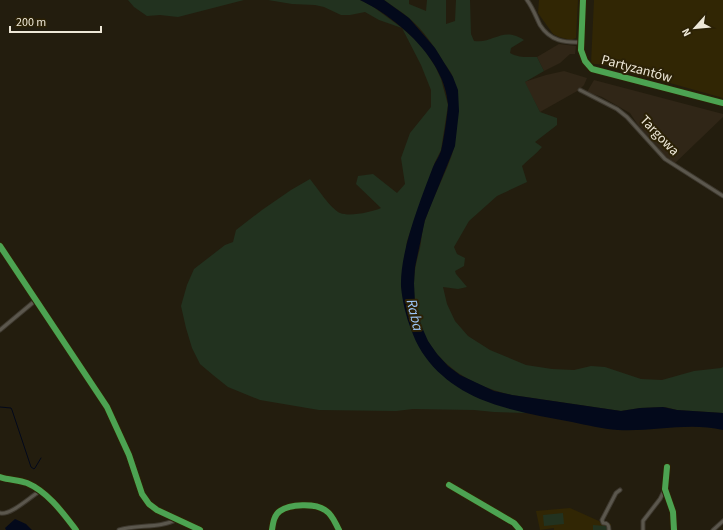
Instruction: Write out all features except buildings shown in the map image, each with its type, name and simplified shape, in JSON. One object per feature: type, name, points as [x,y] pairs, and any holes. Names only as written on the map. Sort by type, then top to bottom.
[{"type":"street","points":[[527,0],[541,27],[548,34],[562,42],[582,42]]},
{"type":"street","name":"Partyzantów","points":[[583,0],[582,50],[585,61],[592,69],[723,103]]},
{"type":"street","name":"Targowa","points":[[580,90],[622,113],[665,159],[723,196]]},
{"type":"street","points":[[0,246],[107,407],[129,455],[145,499],[157,510],[200,530]]},
{"type":"street","points":[[0,330],[36,300]]},
{"type":"street","points":[[644,530],[643,521],[660,499],[665,489],[667,467]]},
{"type":"street","points":[[0,477],[27,483],[40,491],[60,510],[76,530]]},
{"type":"street","points":[[450,485],[514,523],[520,530]]},
{"type":"street","points":[[665,489],[673,512],[674,530]]},
{"type":"street","points":[[609,530],[609,525],[607,523],[603,523],[602,520],[616,494],[620,490]]},
{"type":"street","points":[[0,513],[5,514],[12,511],[40,491]]},
{"type":"street","points":[[272,530],[273,520],[279,511],[294,505],[325,509],[333,517],[339,530]]},
{"type":"street","points":[[119,530],[172,522],[177,519]]},
{"type":"street","points":[[713,530],[723,521]]},
{"type":"street","points":[[149,525],[150,530]]},
{"type":"shaded area","points":[[539,0],[578,0],[576,38],[571,40],[553,34],[538,13]]},
{"type":"shaded area","points":[[594,0],[723,0],[723,98],[606,65],[591,63]]},
{"type":"shaded area","points":[[559,44],[576,46],[575,54],[570,54],[560,63],[544,71],[537,57]]},
{"type":"shaded area","points":[[564,71],[587,78],[584,85],[579,90],[540,112],[524,82]]},
{"type":"shaded area","points":[[594,80],[723,114],[723,117],[674,164],[638,125],[630,113],[602,97],[587,92]]},
{"type":"shaded area","points":[[570,508],[599,521],[602,524],[611,524],[611,530],[554,530],[554,528],[540,530],[536,511]]},
{"type":"green space","points":[[128,0],[244,0],[178,17],[160,15],[147,16],[134,7]]},
{"type":"green space","points":[[268,0],[360,0],[372,6],[402,28],[379,20],[365,12],[341,15],[324,7],[315,5],[292,4]]},
{"type":"green space","points":[[384,0],[409,0],[409,4],[426,11],[427,0],[446,0],[446,24],[455,21],[456,0],[470,0],[471,34],[474,41],[487,40],[504,35],[516,36],[524,40],[511,48],[510,53],[513,55],[526,57],[537,57],[544,71],[525,82],[540,112],[557,118],[557,125],[535,142],[542,147],[522,166],[527,182],[497,196],[469,221],[454,247],[457,254],[465,258],[464,266],[455,271],[467,287],[458,289],[443,287],[447,304],[455,321],[468,336],[490,350],[526,365],[552,369],[574,370],[591,366],[605,367],[641,379],[662,380],[694,371],[723,367],[723,413],[677,410],[665,407],[640,408],[621,411],[512,395],[491,389],[472,381],[455,371],[441,358],[429,343],[421,326],[416,306],[414,279],[425,221],[454,148],[455,114],[453,78],[451,72],[424,33],[406,15]]},
{"type":"green space","points":[[402,28],[421,45],[435,66],[441,79],[448,105],[441,150],[435,162],[407,241],[401,286],[408,321],[451,382],[481,399],[528,413],[413,409],[396,411],[319,410],[260,400],[228,387],[200,364],[192,348],[181,306],[187,285],[194,269],[225,245],[233,242],[236,230],[291,190],[310,179],[332,207],[336,211],[344,214],[355,214],[381,208],[356,184],[358,176],[373,174],[397,193],[405,184],[401,158],[410,133],[431,107],[431,90],[421,65]]},
{"type":"green space","points":[[563,513],[564,524],[544,526],[543,515]]},
{"type":"green space","points":[[593,525],[607,526],[607,530],[593,530]]},
{"type":"water","name":"Raba","points":[[360,0],[384,0],[409,18],[435,48],[453,77],[458,90],[459,111],[455,146],[425,220],[415,267],[415,305],[428,341],[437,354],[448,366],[460,375],[494,391],[621,411],[663,407],[677,410],[723,413],[723,430],[697,427],[631,430],[612,429],[525,413],[502,407],[468,393],[457,387],[429,362],[416,341],[407,319],[401,286],[407,242],[428,180],[442,147],[448,104],[445,88],[429,57],[417,42],[404,29],[375,8]]},
{"type":"water","points":[[15,519],[26,524],[32,530],[6,530],[5,528]]},
{"type":"waterway","points":[[0,407],[11,408],[31,467],[34,469],[41,458]]},
{"type":"cycle path","points":[[583,0],[581,50],[585,61],[592,69],[723,103]]},
{"type":"cycle path","points":[[0,246],[107,407],[129,455],[142,494],[149,504],[157,510],[200,530]]},
{"type":"cycle path","points":[[667,467],[665,489],[673,512],[674,530]]},
{"type":"cycle path","points":[[0,477],[21,481],[35,487],[48,497],[76,530]]},
{"type":"cycle path","points":[[449,485],[514,523],[520,530]]},
{"type":"cycle path","points":[[272,530],[275,517],[280,511],[290,507],[302,505],[315,506],[328,512],[339,530]]}]
